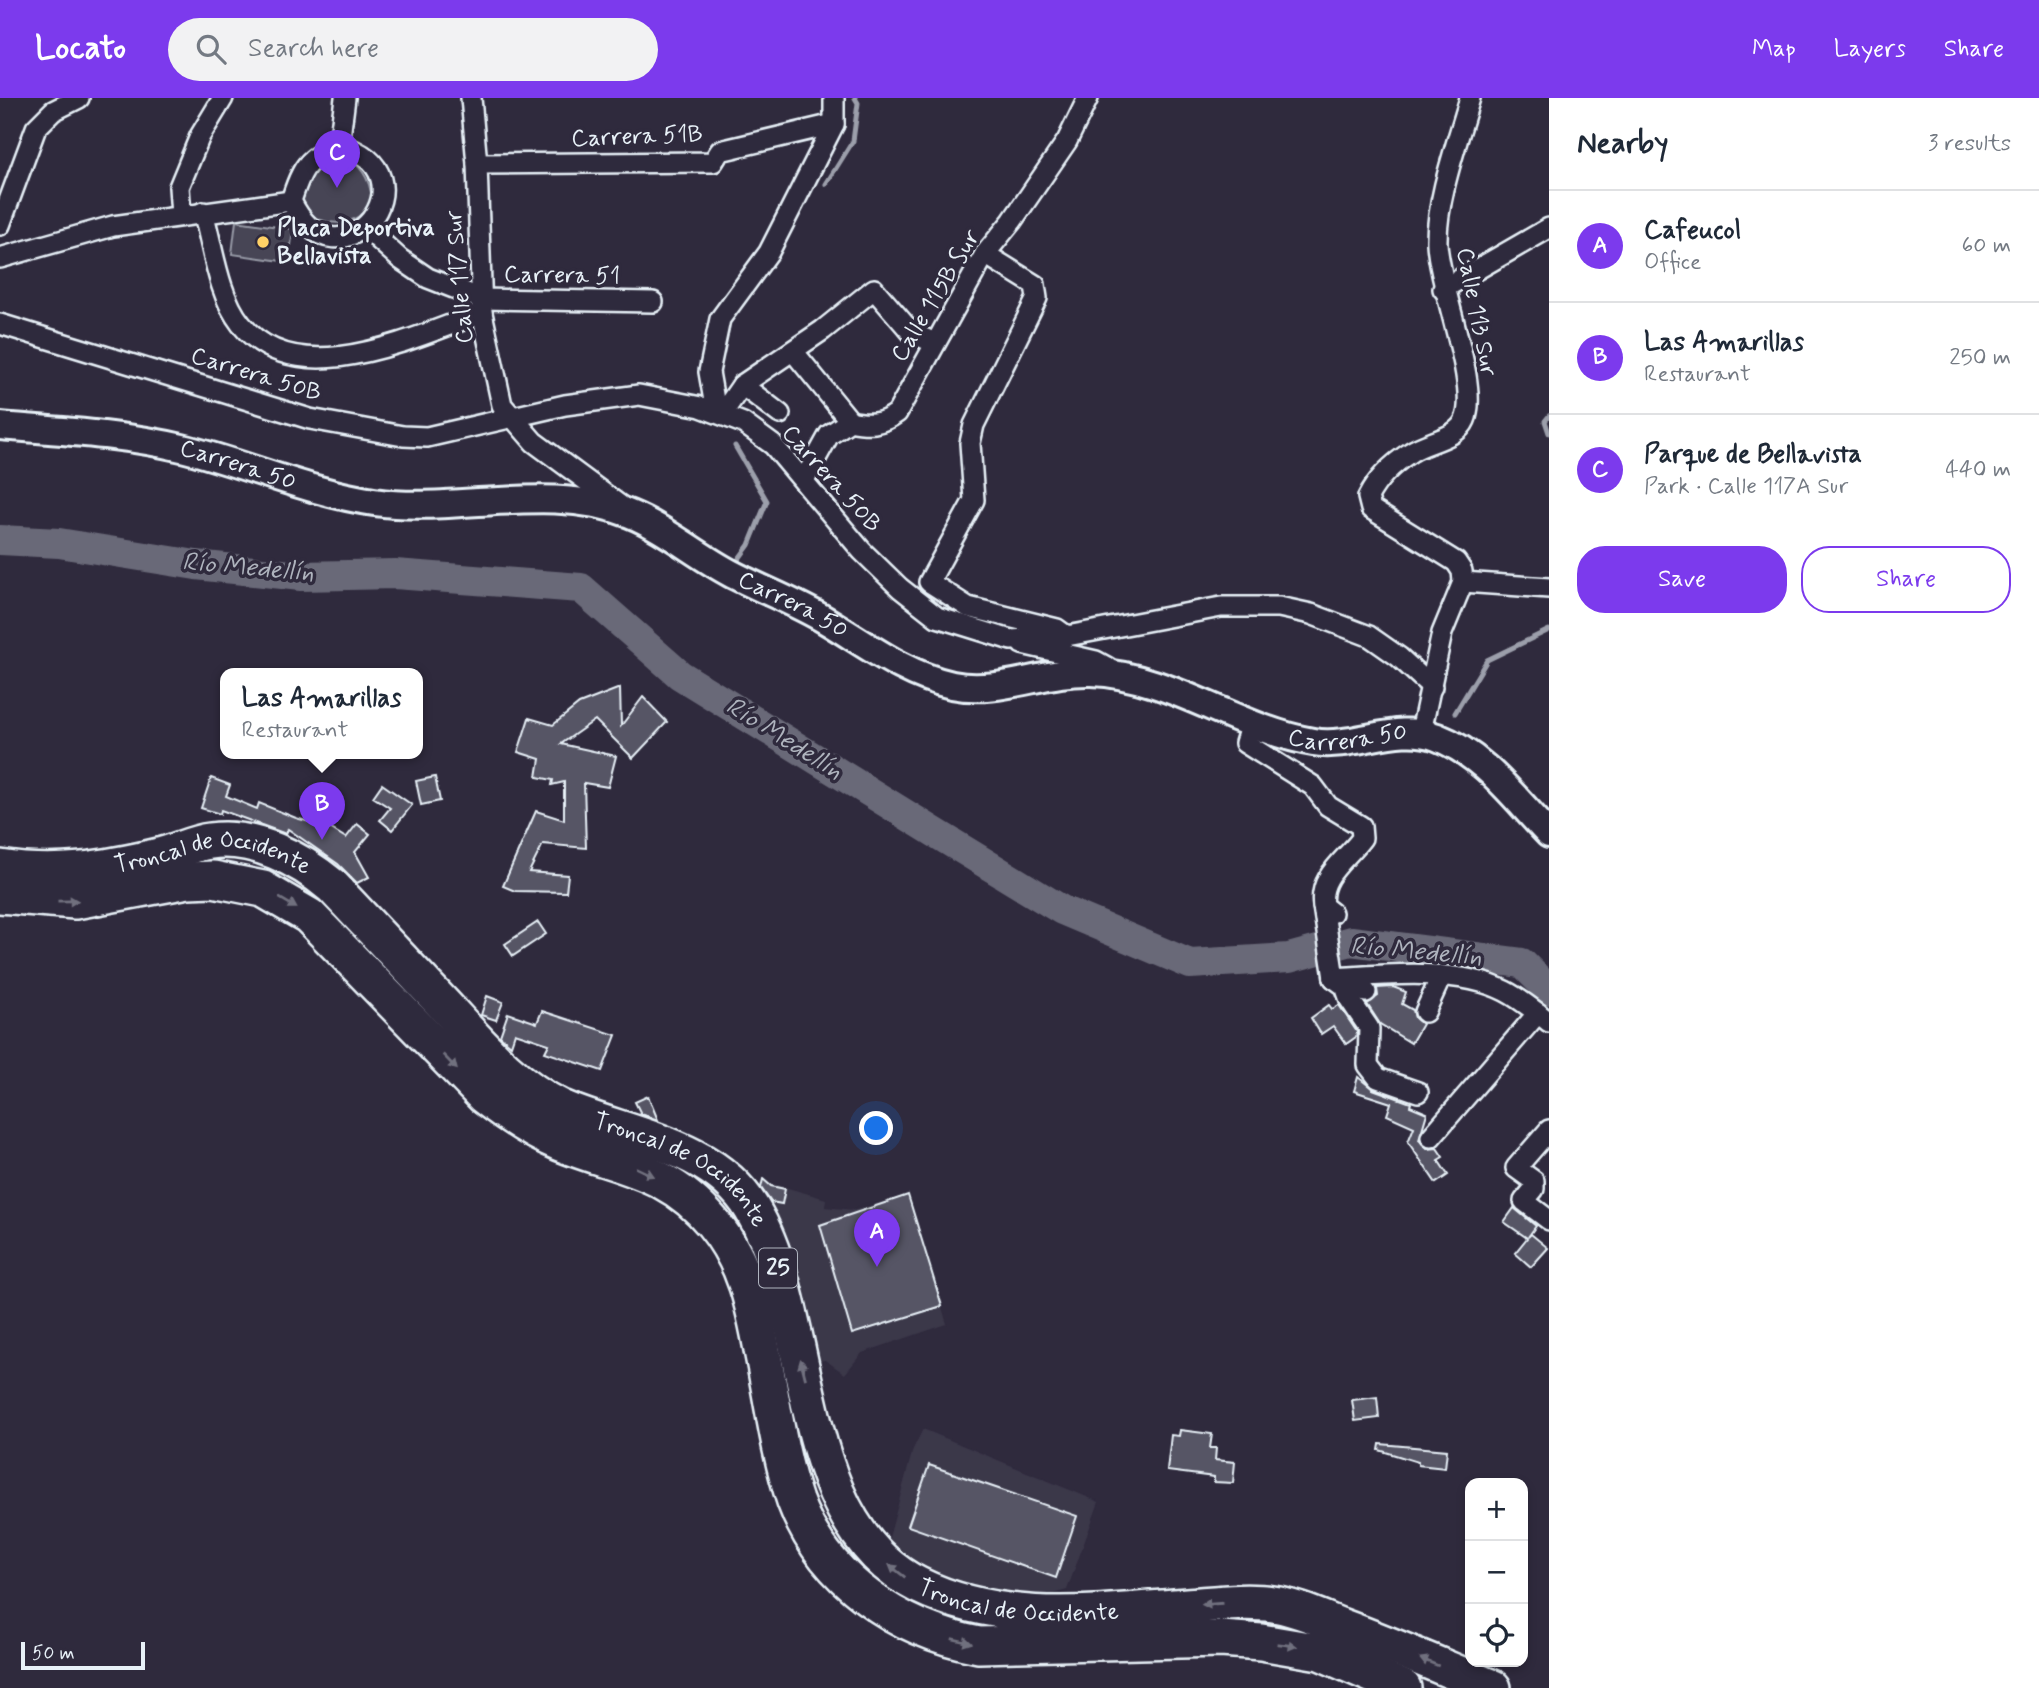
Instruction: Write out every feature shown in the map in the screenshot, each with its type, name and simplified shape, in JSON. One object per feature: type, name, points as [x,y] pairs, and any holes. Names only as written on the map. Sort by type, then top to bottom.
[{"type":"highway","name":"Troncal de Occidente","points":[[0,867],[41,873],[84,870],[162,855],[209,841],[232,841],[277,852],[314,871],[332,886],[474,1038],[537,1095],[580,1115],[684,1154],[722,1176],[750,1205],[779,1270],[822,1447],[841,1501],[852,1522],[878,1555],[913,1582],[951,1600],[995,1611],[1032,1614],[1072,1615],[1225,1604],[1274,1604],[1364,1634],[1493,1688]]},
{"type":"highway","name":"Troncal de Occidente","points":[[0,895],[75,901],[188,880],[213,879],[264,889],[309,916],[484,1096],[508,1115],[562,1144],[651,1174],[685,1196],[727,1243],[750,1287],[786,1469],[805,1524],[817,1545],[852,1586],[902,1619],[948,1638],[979,1645],[1221,1639],[1292,1646],[1352,1663],[1403,1688]]},
{"type":"main road","name":"Carrera 50","points":[[0,426],[144,440],[187,449],[295,485],[377,502],[416,506],[547,499],[585,500],[634,515],[729,573],[816,614],[923,677],[954,685],[988,689],[1088,672],[1128,677],[1251,723],[1317,743],[1421,732],[1459,748],[1481,763],[1548,832]]},
{"type":"street","points":[[0,225],[36,128],[53,111],[79,98]]},
{"type":"street","points":[[181,215],[179,187],[200,136],[223,98]]},
{"type":"street","points":[[339,145],[345,98]]},
{"type":"street","name":"Calle 117 Sur","points":[[471,98],[477,164],[482,306],[502,405],[534,442],[634,515]]},
{"type":"street","points":[[719,413],[709,372],[720,319],[769,252],[834,124],[834,98]]},
{"type":"street","name":"Calle 115B Sur","points":[[849,421],[867,425],[886,421],[897,413],[985,254],[1012,221],[1067,141],[1088,98]]},
{"type":"street","name":"Calle 113 Sur","points":[[1463,582],[1462,571],[1456,562],[1371,509],[1368,497],[1378,480],[1412,451],[1461,427],[1467,417],[1468,388],[1458,338],[1443,289],[1437,241],[1448,175],[1470,98]]},
{"type":"street","name":"Carrera 51B","points":[[477,164],[713,162],[720,151],[834,124]]},
{"type":"street","points":[[339,145],[357,150],[372,161],[381,177],[383,196],[378,214],[366,228],[345,238],[321,236],[302,223],[291,201],[299,174],[317,153],[339,145]]},
{"type":"street","points":[[0,258],[113,226],[291,201]]},
{"type":"street","points":[[203,212],[227,296],[240,322],[256,339],[282,351],[318,359],[379,349],[482,306]]},
{"type":"street","name":"Carrera 51","points":[[366,228],[400,259],[428,278],[482,306],[653,302]]},
{"type":"street","points":[[1443,289],[1549,228]]},
{"type":"street","points":[[985,254],[1035,285],[1037,298],[974,425],[970,443],[974,500],[930,577],[930,585],[968,607],[1057,629],[1067,636]]},
{"type":"street","points":[[719,413],[742,384],[793,351],[874,289],[912,332],[935,343]]},
{"type":"street","name":"Carrera 50B","points":[[0,324],[331,424],[427,437],[565,405],[639,395],[719,413],[743,423],[773,445],[862,551],[930,613],[1011,640],[1067,636],[1221,607],[1279,607],[1311,614],[1369,636],[1399,657],[1433,687]]},
{"type":"street","points":[[793,351],[849,421],[829,435],[804,480]]},
{"type":"street","points":[[742,384],[780,414]]},
{"type":"street","points":[[1421,732],[1443,633],[1463,582],[1549,588]]},
{"type":"street","points":[[1011,640],[1034,649],[1096,661],[1128,677]]},
{"type":"street","points":[[1251,723],[1245,743],[1312,786],[1328,806],[1362,826],[1362,838],[1325,881],[1321,896],[1328,917],[1339,982],[1369,1028],[1368,1065],[1378,1078],[1418,1092]]},
{"type":"street","points":[[1339,982],[1376,975],[1478,981],[1503,990],[1543,1018],[1431,1137]]},
{"type":"street","points":[[1425,1012],[1441,977]]},
{"type":"street","points":[[1339,982],[1366,992]]},
{"type":"street","points":[[1544,1224],[1524,1201],[1534,1189],[1534,1181],[1516,1168],[1549,1130]]},
{"type":"shaded area","points":[[340,153],[363,172],[372,200],[358,217],[340,223],[320,219],[301,208],[304,190],[312,175],[324,162]]},
{"type":"shaded area","name":"Placa Deportiva Bellavista","points":[[236,221],[293,229],[289,262],[232,254]]},
{"type":"shaded area","points":[[774,1184],[826,1199],[825,1207],[855,1210],[908,1195],[947,1324],[862,1353],[845,1374],[825,1360],[817,1361],[768,1215]]},
{"type":"shaded area","points":[[923,1429],[1099,1502],[1067,1590],[1045,1596],[1000,1598],[919,1570],[887,1545],[913,1449]]},
{"type":"building","points":[[620,688],[621,726],[643,697],[667,722],[633,758],[595,720],[561,744],[616,756],[608,787],[584,783],[586,848],[543,844],[529,872],[568,875],[566,892],[515,891],[503,886],[536,811],[564,820],[564,782],[552,785],[553,780],[537,777],[540,759],[518,752],[529,718],[553,725],[579,704]]},
{"type":"building","points":[[435,777],[440,801],[421,805],[416,781]]},
{"type":"building","points":[[211,778],[230,785],[226,796],[257,809],[259,803],[313,823],[315,819],[346,838],[357,824],[370,834],[355,852],[369,877],[357,883],[338,864],[288,829],[286,834],[221,810],[220,814],[201,808]]},
{"type":"building","points":[[382,784],[412,805],[392,830],[380,820],[390,808],[373,797]]},
{"type":"building","points":[[538,922],[546,934],[513,956],[505,944]]},
{"type":"building","points":[[1393,987],[1406,992],[1402,1004],[1413,1010],[1415,1018],[1422,1024],[1411,1043],[1380,1024],[1367,1004],[1378,996],[1377,988]]},
{"type":"building","points":[[487,996],[503,1002],[496,1020],[481,1015]]},
{"type":"building","points":[[1329,1005],[1332,1009],[1339,1005],[1357,1032],[1356,1037],[1346,1044],[1333,1026],[1321,1034],[1311,1018]]},
{"type":"building","points":[[542,1011],[616,1035],[602,1071],[545,1052],[549,1044],[515,1033],[511,1045],[500,1036],[508,1013],[537,1023]]},
{"type":"building","points":[[1358,1077],[1373,1089],[1411,1103],[1410,1106],[1427,1113],[1419,1140],[1428,1149],[1437,1148],[1443,1157],[1438,1160],[1448,1175],[1436,1183],[1408,1142],[1414,1127],[1387,1115],[1391,1103],[1354,1091]]},
{"type":"building","points":[[648,1096],[658,1120],[641,1114],[635,1102]]},
{"type":"building","points":[[763,1179],[771,1186],[785,1189],[782,1204],[771,1202],[761,1188]]},
{"type":"building","points":[[908,1195],[942,1306],[852,1334],[820,1225]]},
{"type":"building","points":[[1514,1208],[1536,1226],[1528,1237],[1531,1234],[1548,1248],[1531,1267],[1515,1253],[1527,1238],[1504,1222]]},
{"type":"building","points":[[1377,1397],[1379,1418],[1355,1421],[1352,1400]]},
{"type":"building","points":[[1180,1430],[1212,1434],[1210,1448],[1216,1448],[1215,1460],[1235,1462],[1233,1483],[1214,1482],[1214,1477],[1167,1471],[1171,1435],[1179,1436]]},
{"type":"building","points":[[1380,1444],[1447,1450],[1445,1468],[1418,1465],[1418,1462],[1379,1450]]},
{"type":"building","points":[[929,1465],[1077,1516],[1056,1578],[908,1526]]},
{"type":"waterway","points":[[826,184],[853,141],[858,103],[855,98]]},
{"type":"waterway","points":[[1549,416],[1545,421],[1549,433]]},
{"type":"waterway","points":[[735,446],[767,501],[749,545],[738,560]]},
{"type":"waterway","name":"Río Medellín","points":[[0,540],[59,543],[196,565],[301,576],[395,574],[581,588],[680,675],[939,835],[1062,910],[1190,964],[1289,958],[1351,941],[1522,963],[1549,990]]},
{"type":"waterway","points":[[1455,713],[1487,660],[1549,630]]},
{"type":"place","name":"Parque de Bellavista","points":[[337,188]]},
{"type":"place","name":"Placa Deportiva Bellavista","points":[[263,242]]},
{"type":"place","name":"Las Amarillas","points":[[322,840]]},
{"type":"place","name":"Cafeucol","points":[[877,1267]]}]
